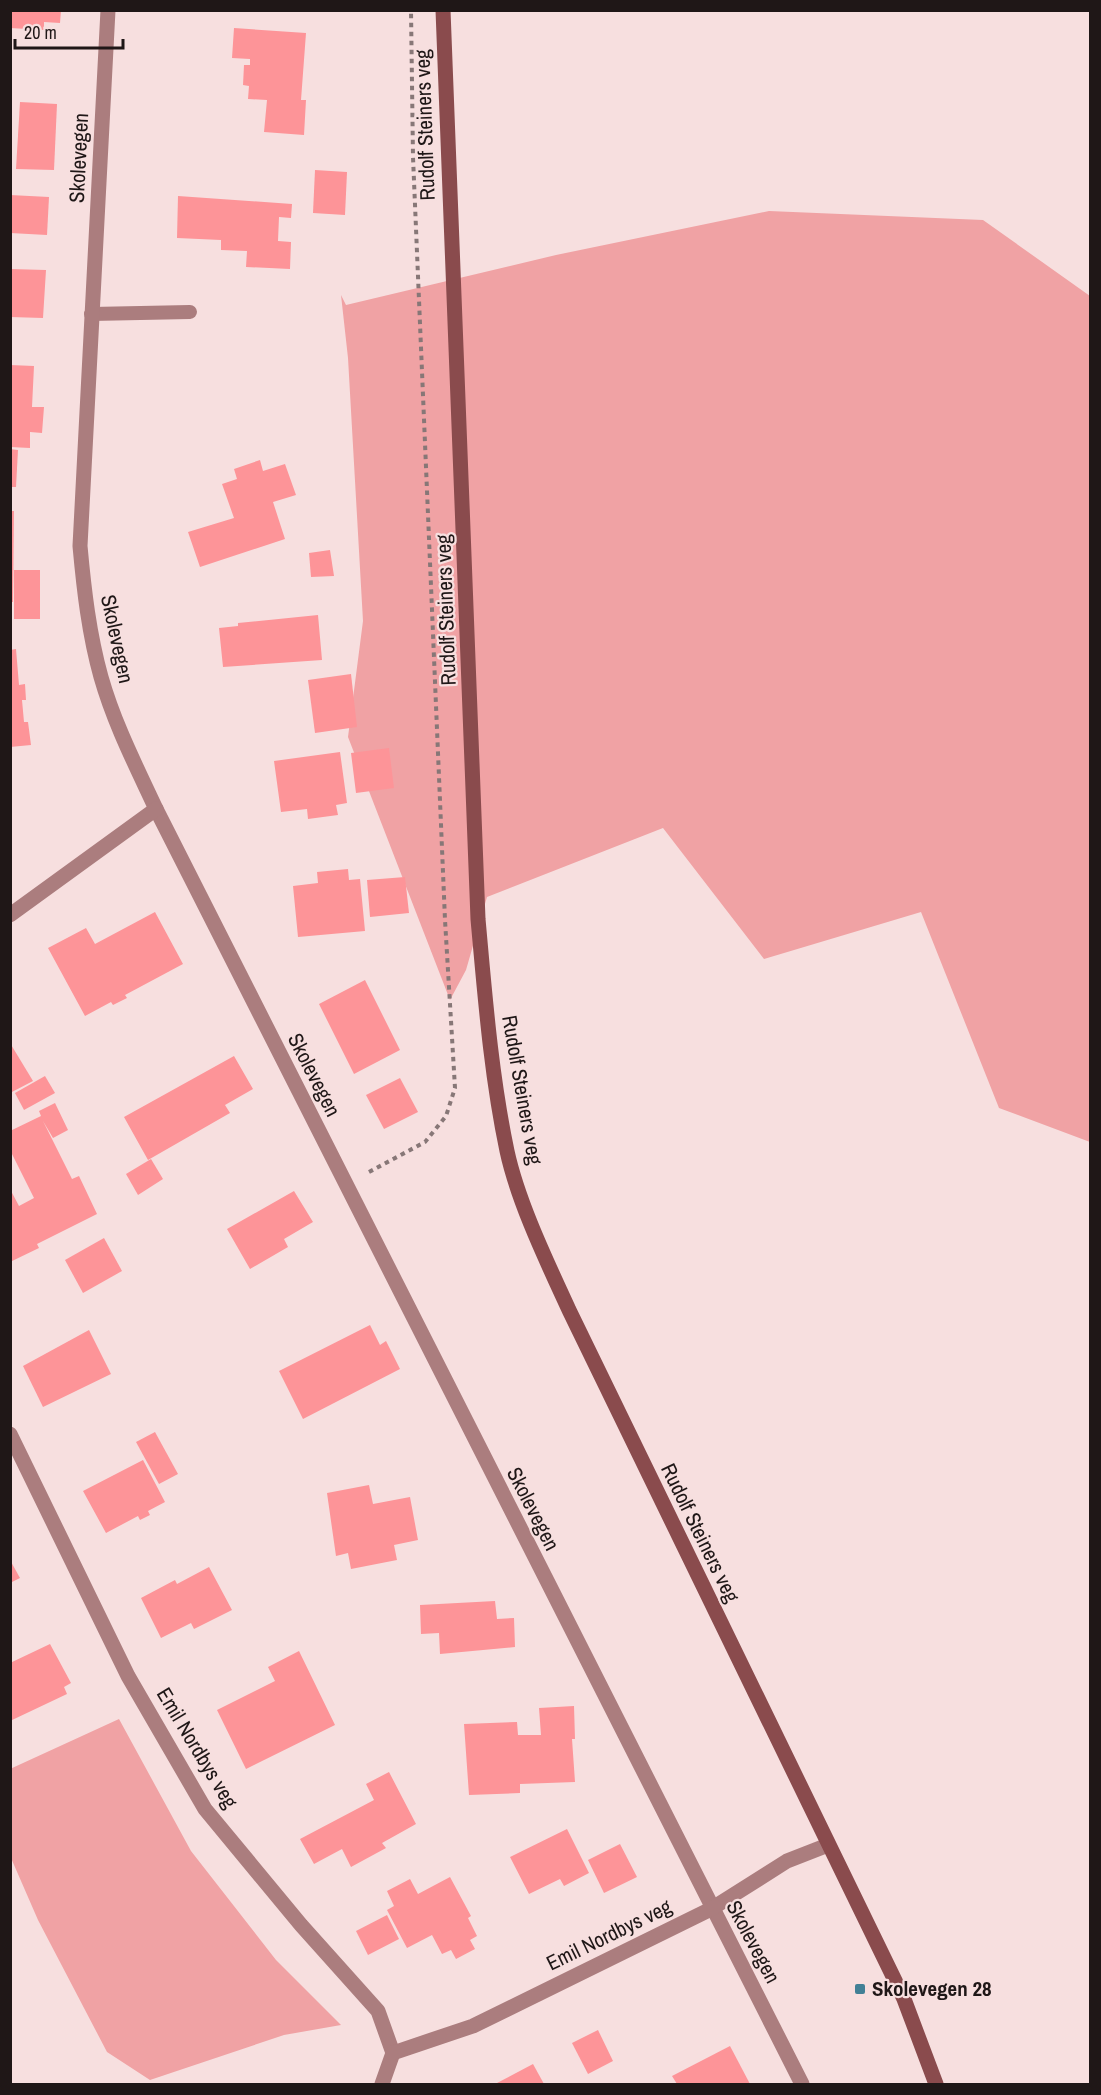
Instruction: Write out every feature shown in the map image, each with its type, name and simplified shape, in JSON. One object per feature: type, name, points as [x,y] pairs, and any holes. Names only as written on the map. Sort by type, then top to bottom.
[{"type":"street","name":"Skolevegen","points":[[108,10],[80,546],[86,612],[101,678],[123,736],[156,809],[711,1909],[775,2026],[802,2085]]},
{"type":"street","name":"Rudolf Steiners veg","points":[[443,10],[478,919],[492,1056],[508,1154],[539,1242],[569,1310],[904,1999],[936,2085]]},
{"type":"street","points":[[10,915],[156,809]]},
{"type":"street","name":"Emil Nordbys veg","points":[[10,1434],[128,1676],[205,1809],[301,1925],[378,2011],[393,2053],[473,2026],[711,1909],[787,1861],[828,1845]]},
{"type":"street","points":[[382,2085],[393,2053]]},
{"type":"lane","points":[[91,314],[190,312]]},
{"type":"path","points":[[345,1184],[425,1142],[446,1116],[455,1088],[445,920],[414,157],[411,10]]},
{"type":"shaded area","points":[[769,211],[983,220],[1090,296],[1090,1142],[999,1108],[921,912],[764,959],[663,828],[487,897],[466,970],[450,1000],[348,737],[363,621],[348,358],[341,295],[346,305],[556,255]]},
{"type":"shaded area","points":[[119,1719],[191,1851],[276,1960],[341,2025],[284,2035],[150,2080],[107,2052],[38,1920],[11,1858],[10,1769]]},
{"type":"building","points":[[10,10],[61,10],[60,23],[44,22],[44,30],[10,28]]},
{"type":"building","points":[[234,28],[306,33],[301,100],[306,100],[304,135],[264,132],[267,100],[248,99],[249,86],[243,85],[244,65],[250,65],[250,59],[232,58]]},
{"type":"building","points":[[20,102],[57,104],[54,170],[16,169]]},
{"type":"building","points":[[315,170],[347,172],[345,215],[313,213]]},
{"type":"building","points":[[10,195],[49,197],[47,235],[10,233]]},
{"type":"building","points":[[178,196],[292,204],[291,218],[279,217],[278,241],[291,242],[290,269],[246,267],[247,251],[221,250],[221,240],[177,238]]},
{"type":"building","points":[[10,269],[46,270],[43,318],[10,317]]},
{"type":"building","points":[[10,365],[34,366],[32,407],[44,407],[42,433],[30,432],[30,448],[10,447]]},
{"type":"building","points":[[10,449],[18,450],[16,487],[10,487]]},
{"type":"building","points":[[260,460],[263,471],[285,464],[296,495],[273,502],[285,539],[200,567],[188,532],[234,518],[222,484],[237,479],[234,469]]},
{"type":"building","points":[[10,511],[14,511],[13,602],[10,602]]},
{"type":"building","points":[[330,550],[334,576],[311,577],[309,553]]},
{"type":"building","points":[[14,570],[40,570],[40,619],[14,619]]},
{"type":"building","points":[[318,615],[322,660],[223,667],[219,628],[238,626],[238,623]]},
{"type":"building","points":[[16,649],[19,685],[25,684],[26,700],[22,700],[24,722],[28,722],[31,745],[10,747],[10,650]]},
{"type":"building","points":[[351,674],[357,727],[315,733],[308,680]]},
{"type":"building","points":[[389,748],[394,788],[356,793],[351,753]]},
{"type":"building","points":[[340,752],[347,803],[336,805],[338,815],[308,819],[307,809],[281,812],[274,761]]},
{"type":"building","points":[[348,869],[349,880],[360,879],[365,931],[298,937],[293,886],[318,883],[317,872]]},
{"type":"building","points":[[405,877],[409,913],[370,917],[367,880]]},
{"type":"building","points":[[155,912],[183,964],[125,995],[127,998],[113,1005],[111,1002],[85,1016],[48,948],[86,928],[95,944]]},
{"type":"building","points":[[365,980],[400,1050],[354,1074],[319,1004]]},
{"type":"building","points":[[10,1043],[33,1081],[10,1093]]},
{"type":"building","points":[[234,1056],[253,1089],[225,1105],[230,1113],[148,1160],[124,1117]]},
{"type":"building","points":[[45,1076],[55,1093],[24,1110],[15,1093]]},
{"type":"building","points":[[400,1078],[418,1112],[384,1129],[366,1095]]},
{"type":"building","points":[[55,1103],[68,1130],[53,1138],[43,1121],[72,1179],[79,1176],[97,1214],[37,1244],[39,1248],[10,1262],[10,1189],[19,1206],[34,1198],[10,1150],[10,1131],[41,1116],[39,1111]]},
{"type":"building","points":[[151,1159],[163,1179],[138,1195],[126,1174]]},
{"type":"building","points":[[294,1191],[313,1222],[284,1239],[288,1247],[250,1269],[227,1229]]},
{"type":"building","points":[[104,1238],[122,1271],[83,1293],[65,1260]]},
{"type":"building","points":[[370,1325],[380,1345],[386,1341],[400,1369],[303,1419],[279,1371]]},
{"type":"building","points":[[89,1330],[111,1374],[43,1407],[23,1366]]},
{"type":"building","points":[[155,1432],[178,1474],[159,1484],[136,1442]]},
{"type":"building","points":[[143,1460],[165,1502],[148,1511],[150,1515],[140,1520],[138,1516],[106,1533],[83,1491]]},
{"type":"building","points":[[369,1485],[373,1504],[410,1497],[418,1540],[394,1545],[397,1560],[351,1569],[348,1553],[336,1556],[327,1493]]},
{"type":"building","points":[[10,1560],[20,1578],[10,1583]]},
{"type":"building","points":[[209,1567],[232,1610],[194,1629],[191,1623],[161,1638],[141,1598],[175,1580],[177,1584]]},
{"type":"building","points":[[495,1601],[497,1619],[514,1618],[515,1647],[440,1654],[439,1633],[421,1634],[420,1605]]},
{"type":"building","points":[[50,1644],[71,1683],[64,1687],[67,1694],[10,1721],[10,1663]]},
{"type":"building","points":[[299,1651],[335,1725],[246,1769],[217,1710],[275,1681],[268,1667]]},
{"type":"building","points":[[574,1706],[575,1739],[572,1739],[575,1782],[520,1784],[520,1793],[469,1795],[464,1724],[517,1722],[518,1735],[541,1735],[539,1708]]},
{"type":"building","points":[[389,1772],[416,1824],[382,1843],[386,1848],[351,1867],[342,1849],[314,1864],[300,1839],[374,1800],[366,1784]]},
{"type":"building","points":[[567,1829],[589,1873],[564,1886],[560,1879],[529,1894],[510,1857]]},
{"type":"building","points":[[620,1844],[637,1877],[604,1893],[588,1860]]},
{"type":"building","points":[[450,1877],[471,1916],[468,1918],[477,1936],[470,1940],[475,1949],[456,1959],[451,1950],[442,1954],[432,1935],[407,1948],[387,1910],[394,1906],[387,1891],[410,1879],[418,1894]]},
{"type":"building","points":[[387,1915],[399,1939],[368,1955],[356,1931]]},
{"type":"building","points":[[598,2030],[613,2061],[588,2074],[572,2043]]},
{"type":"building","points":[[730,2046],[750,2084],[677,2084],[672,2076]]},
{"type":"building","points":[[533,2064],[544,2084],[497,2083]]},
{"type":"place","name":"Skolevegen 28","points":[[860,1989]]}]
